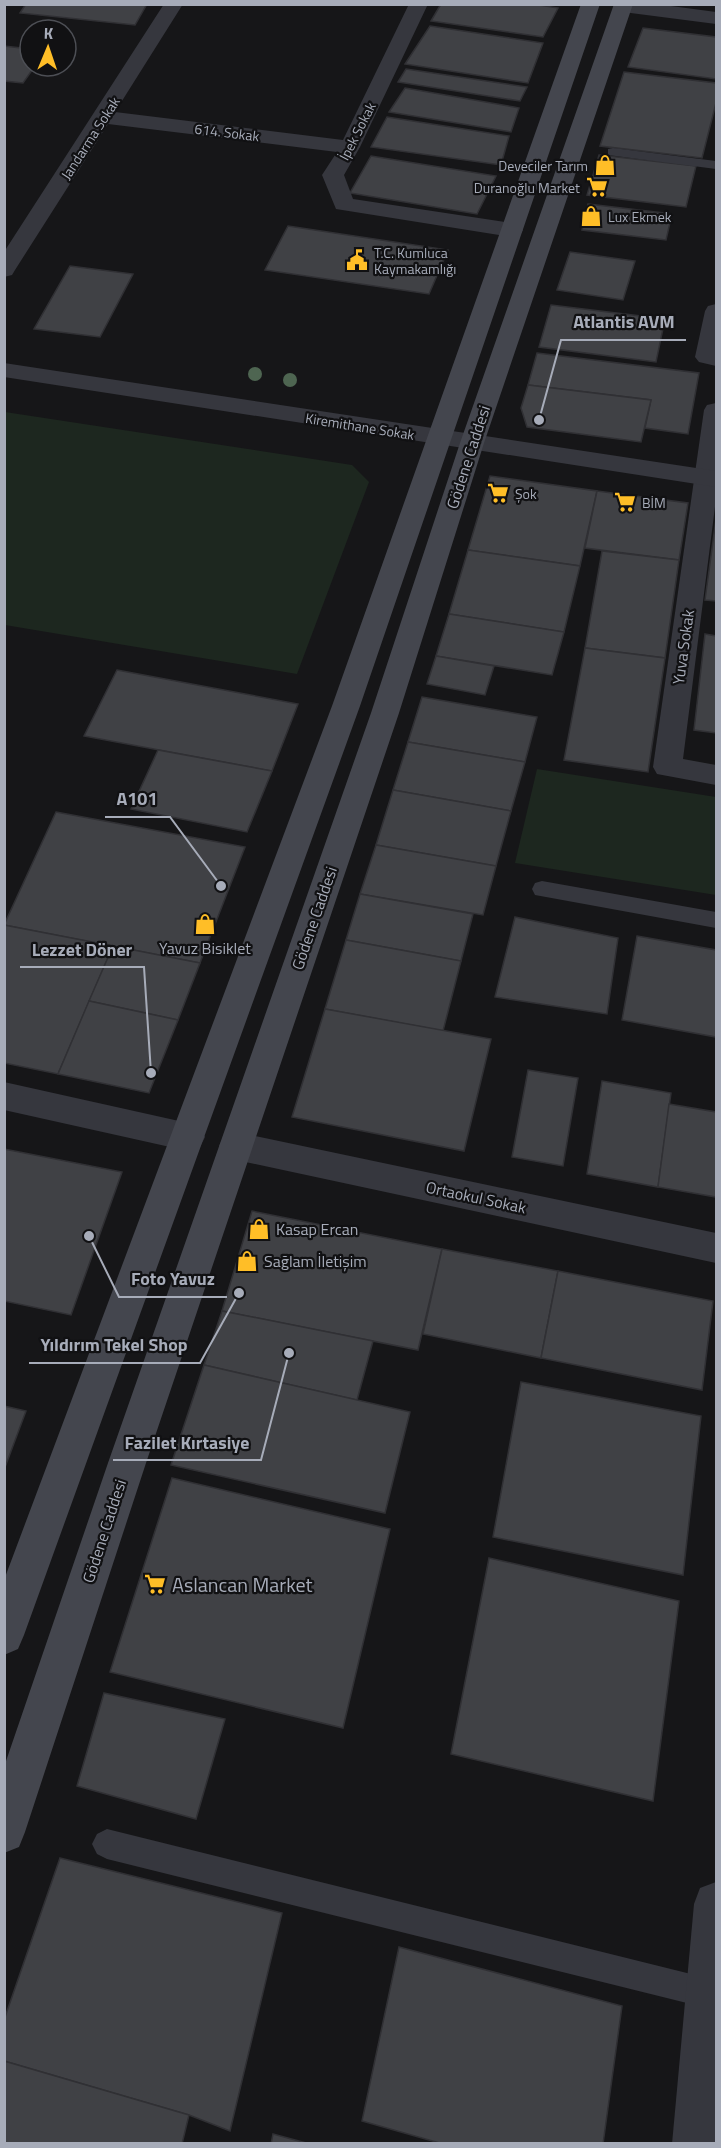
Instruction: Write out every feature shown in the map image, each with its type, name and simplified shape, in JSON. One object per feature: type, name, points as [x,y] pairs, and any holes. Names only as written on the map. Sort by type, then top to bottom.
[{"type":"main road","name":"Gödene Caddesi","points":[[4,1635],[342,717],[591,4]]},
{"type":"main road","name":"Gödene Caddesi","points":[[4,1832],[385,713],[472,443],[623,5]]},
{"type":"street","name":"Jandarma Sokak","points":[[4,270],[174,4]]},
{"type":"street","name":"İpek Sokak","points":[[419,4],[350,147],[333,175],[344,204],[512,230]]},
{"type":"street","points":[[623,5],[717,18]]},
{"type":"street","name":"614. Sokak","points":[[103,117],[350,147]]},
{"type":"street","points":[[717,311],[707,357],[717,359]]},
{"type":"street","name":"Kiremithane Sokak","points":[[4,370],[711,478]]},
{"type":"street","points":[[711,478],[717,410]]},
{"type":"street","name":"Yuva Sokak","points":[[711,478],[667,767],[717,775]]},
{"type":"street","points":[[4,1096],[188,1137]]},
{"type":"street","name":"Ortaokul Sokak","points":[[236,1146],[717,1248]]},
{"type":"street","points":[[695,2144],[707,1993],[717,1904]]},
{"type":"lane","points":[[613,152],[717,165]]},
{"type":"lane","points":[[542,889],[717,920]]},
{"type":"lane","points":[[107,1844],[707,1993]]},
{"type":"shaded area","points":[[5,412],[352,465],[369,482],[297,674],[5,625]]},
{"type":"shaded area","points":[[537,769],[716,797],[716,895],[515,863]]},
{"type":"building","points":[[26,4],[147,4],[135,25],[20,13]]},
{"type":"building","points":[[441,4],[533,4],[558,8],[543,37],[431,21]]},
{"type":"building","points":[[430,26],[543,43],[528,83],[405,64]]},
{"type":"building","points":[[643,28],[716,37],[716,79],[628,67]]},
{"type":"building","points":[[4,46],[18,48],[18,78],[27,78],[23,83],[4,81]]},
{"type":"building","points":[[406,69],[527,87],[520,101],[398,82]]},
{"type":"building","points":[[624,72],[716,83],[716,103],[702,158],[600,146]]},
{"type":"building","points":[[405,88],[519,108],[511,132],[389,112]]},
{"type":"building","points":[[387,117],[509,136],[501,165],[371,147]]},
{"type":"building","points":[[599,155],[696,166],[686,207],[587,195]]},
{"type":"building","points":[[371,156],[496,176],[477,214],[350,193]]},
{"type":"building","points":[[588,204],[672,214],[666,240],[582,230]]},
{"type":"building","name":"T.C. Kumluca Kaymakamlığı","points":[[288,226],[448,250],[429,294],[265,270]]},
{"type":"building","points":[[570,252],[635,261],[623,300],[557,290]]},
{"type":"building","points":[[70,266],[133,274],[100,337],[34,329]]},
{"type":"building","points":[[551,305],[665,319],[656,362],[539,347]]},
{"type":"building","points":[[537,353],[699,373],[688,434],[645,428],[651,400],[528,385]]},
{"type":"building","points":[[528,385],[651,400],[641,442],[527,427],[521,408]]},
{"type":"building","points":[[490,476],[597,491],[580,566],[468,550]]},
{"type":"building","points":[[597,491],[688,503],[679,560],[585,548]]},
{"type":"building","points":[[716,519],[716,601],[705,600]]},
{"type":"building","points":[[468,550],[580,566],[564,632],[449,614]]},
{"type":"building","points":[[602,551],[679,560],[665,658],[585,648]]},
{"type":"building","points":[[449,614],[564,632],[552,675],[436,656]]},
{"type":"building","points":[[705,634],[716,636],[716,733],[694,730]]},
{"type":"building","points":[[585,648],[665,658],[648,772],[564,760]]},
{"type":"building","points":[[436,656],[494,666],[485,695],[427,684]]},
{"type":"building","points":[[117,670],[298,704],[272,771],[84,736]]},
{"type":"building","points":[[422,697],[537,717],[525,762],[408,742]]},
{"type":"building","points":[[408,742],[525,762],[511,811],[393,790]]},
{"type":"building","points":[[158,750],[272,771],[247,832],[131,809]]},
{"type":"building","points":[[393,790],[511,811],[496,866],[376,845]]},
{"type":"building","points":[[56,812],[245,847],[200,963],[4,925]]},
{"type":"building","points":[[376,845],[496,866],[483,915],[360,894]]},
{"type":"building","points":[[360,894],[473,914],[461,961],[346,940]]},
{"type":"building","points":[[515,917],[618,938],[607,1014],[495,997]]},
{"type":"building","points":[[4,925],[113,946],[58,1074],[4,1063]]},
{"type":"building","points":[[637,936],[716,950],[716,1037],[622,1020]]},
{"type":"building","points":[[346,940],[461,961],[443,1031],[325,1009]]},
{"type":"building","points":[[113,946],[200,963],[178,1020],[89,1001]]},
{"type":"building","points":[[89,1001],[178,1020],[149,1093],[58,1074]]},
{"type":"building","points":[[325,1009],[491,1039],[464,1151],[292,1117]]},
{"type":"building","points":[[528,1070],[578,1078],[563,1166],[512,1157]]},
{"type":"building","points":[[602,1081],[671,1093],[658,1187],[587,1174]]},
{"type":"building","points":[[669,1104],[716,1112],[716,1197],[658,1187]]},
{"type":"building","points":[[4,1149],[122,1172],[71,1315],[4,1301]]},
{"type":"building","points":[[252,1211],[442,1249],[418,1350],[222,1311]]},
{"type":"building","points":[[442,1249],[558,1271],[541,1358],[423,1334]]},
{"type":"building","points":[[558,1271],[713,1301],[702,1390],[541,1358]]},
{"type":"building","points":[[222,1311],[373,1341],[357,1400],[204,1365]]},
{"type":"building","points":[[204,1365],[410,1412],[385,1513],[171,1465]]},
{"type":"building","points":[[521,1382],[701,1416],[683,1575],[493,1537]]},
{"type":"building","points":[[4,1406],[26,1411],[4,1470]]},
{"type":"building","points":[[172,1478],[390,1529],[343,1728],[110,1672]]},
{"type":"building","points":[[489,1558],[679,1601],[653,1801],[451,1754]]},
{"type":"building","points":[[104,1693],[225,1719],[196,1819],[77,1786]]},
{"type":"building","points":[[60,1858],[282,1913],[230,2131],[189,2115],[4,2061],[4,2020]]},
{"type":"building","points":[[399,1947],[622,2006],[603,2144],[443,2144],[362,2121]]},
{"type":"building","points":[[4,2061],[189,2115],[182,2144],[4,2144]]},
{"type":"building","points":[[273,2134],[310,2144],[271,2144]]},
{"type":"place","name":"Deveciler Tarım","points":[[605,165]]},
{"type":"place","name":"Duranoğlu Market","points":[[597,187]]},
{"type":"place","name":"Lux Ekmek","points":[[591,216]]},
{"type":"place","name":"T.C. Kumluca Kaymakamlığı","points":[[357,260]]},
{"type":"place","name":"Atlantis AVM","points":[[539,420]]},
{"type":"place","name":"Şok","points":[[498,493]]},
{"type":"place","name":"BİM","points":[[625,502]]},
{"type":"place","name":"A101","points":[[221,886]]},
{"type":"place","name":"Yavuz Bisiklet","points":[[205,924]]},
{"type":"place","name":"Lezzet Döner","points":[[151,1073]]},
{"type":"place","name":"Kasap Ercan","points":[[259,1229]]},
{"type":"place","name":"Foto Yavuz","points":[[89,1236]]},
{"type":"place","name":"Sağlam İletişim","points":[[247,1261]]},
{"type":"place","name":"Yıldırım Tekel Shop","points":[[239,1293]]},
{"type":"place","name":"Fazilet Kırtasiye","points":[[289,1353]]},
{"type":"place","name":"Aslancan Market","points":[[155,1584]]}]
